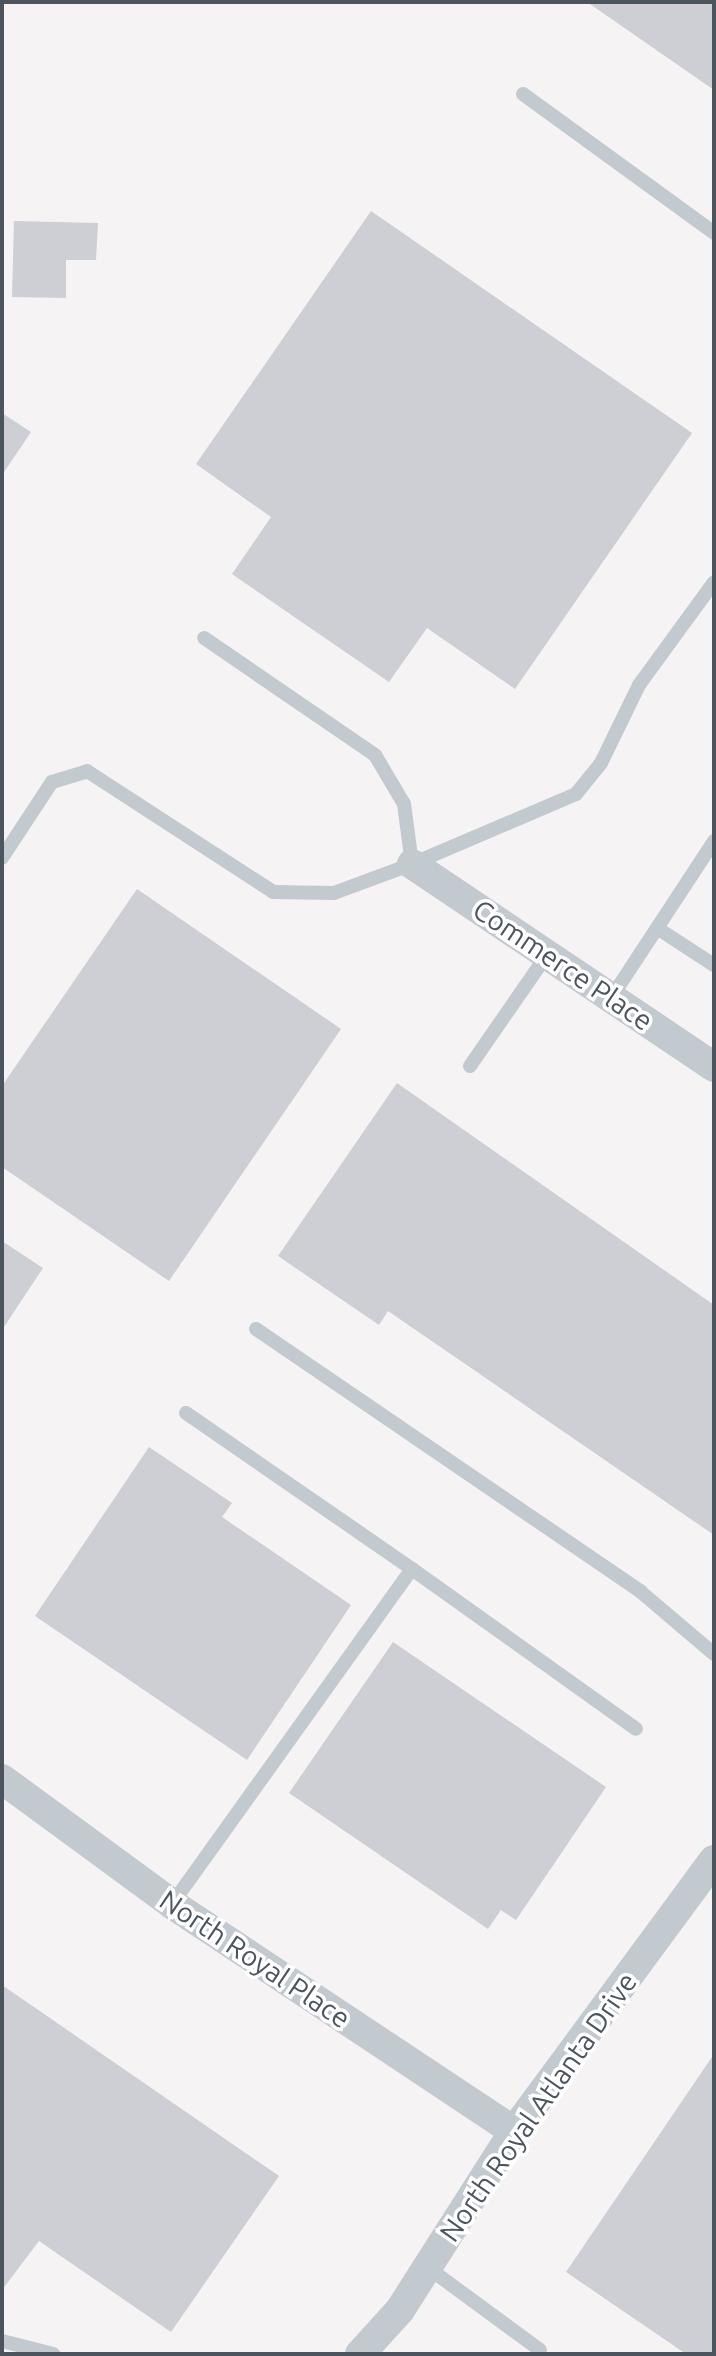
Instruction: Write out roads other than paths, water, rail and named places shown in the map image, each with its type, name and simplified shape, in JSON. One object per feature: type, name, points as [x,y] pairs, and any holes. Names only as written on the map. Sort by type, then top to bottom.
[{"type":"street","name":"Commerce Place","points":[[412,864],[714,1067]]},
{"type":"street","name":"North Royal Place","points":[[2,1779],[172,1904],[514,2131]]},
{"type":"street","name":"North Royal Atlanta Drive","points":[[360,2354],[427,2267],[514,2131],[714,1860]]},
{"type":"lane","points":[[523,94],[714,233]]},
{"type":"lane","points":[[2,858],[52,782],[87,771],[273,892],[334,893],[412,864],[576,794],[601,763],[639,685],[714,582]]},
{"type":"lane","points":[[204,638],[375,755],[404,804],[412,864]]},
{"type":"lane","points":[[611,998],[714,841]]},
{"type":"lane","points":[[657,928],[714,965]]},
{"type":"lane","points":[[470,1066],[547,955]]},
{"type":"lane","points":[[256,1329],[641,1592],[714,1654]]},
{"type":"lane","points":[[186,1413],[636,1729]]},
{"type":"lane","points":[[172,1904],[412,1569]]},
{"type":"lane","points":[[427,2267],[540,2350]]},
{"type":"lane","points":[[2,2341],[53,2354]]}]
